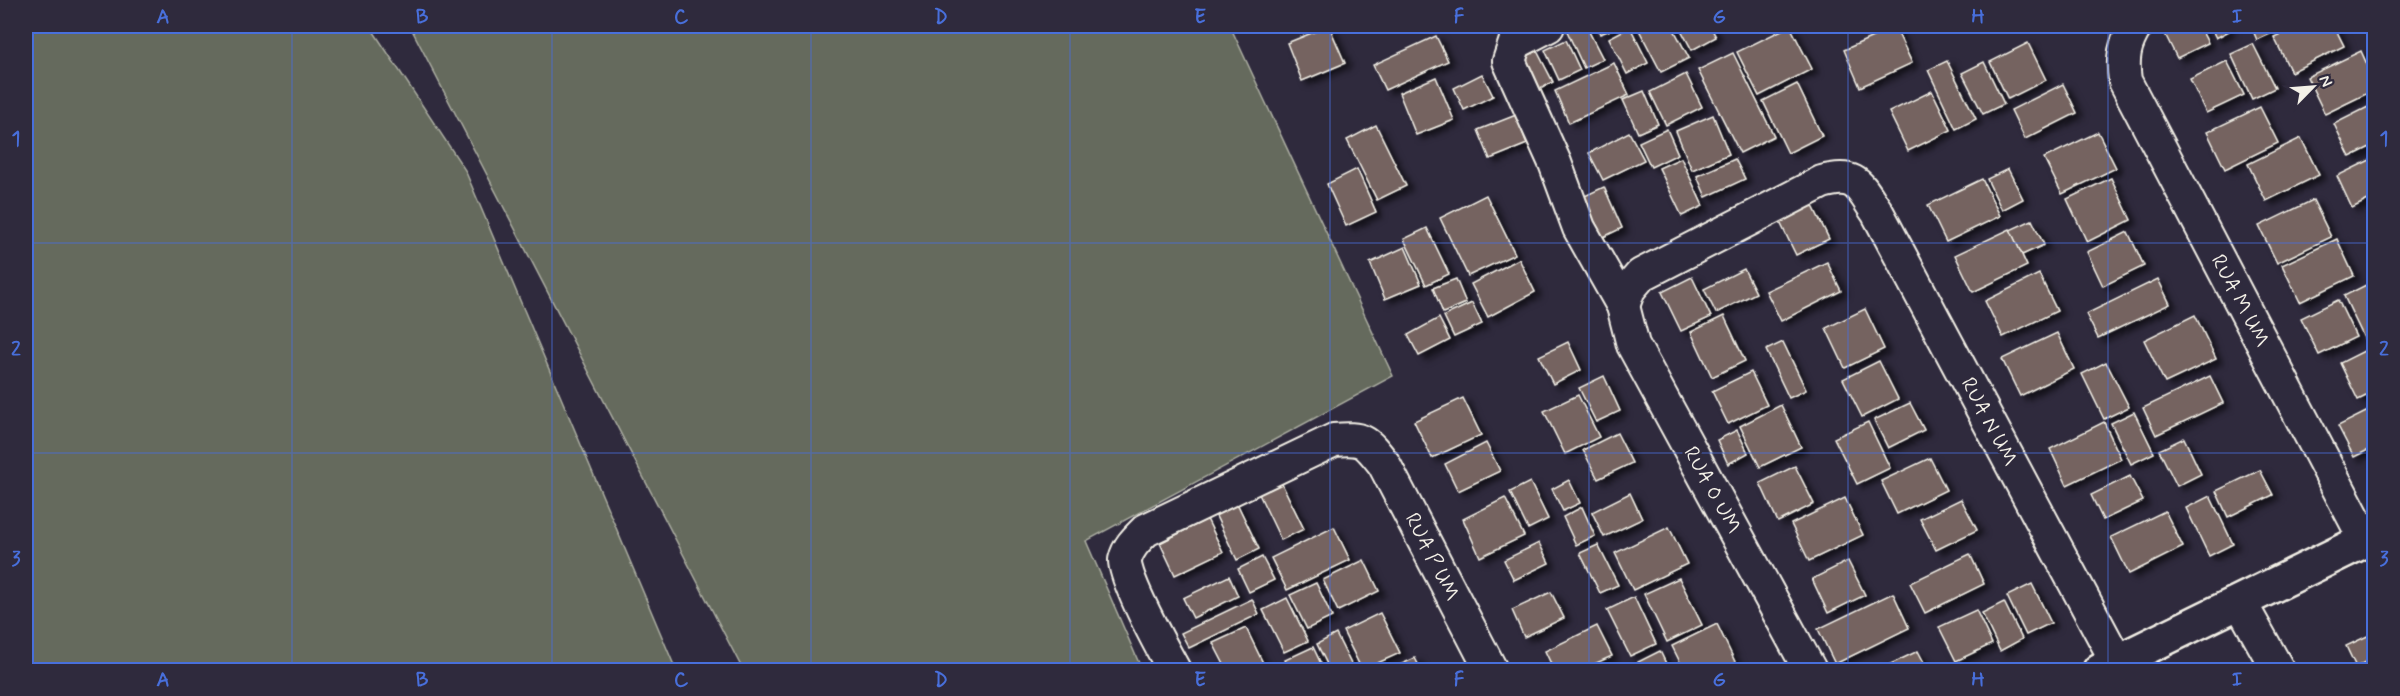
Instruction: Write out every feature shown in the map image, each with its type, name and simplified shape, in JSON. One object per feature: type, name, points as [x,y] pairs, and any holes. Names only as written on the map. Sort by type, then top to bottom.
[{"type":"street","name":"RUA O UM","points":[[1548,26],[1515,43],[1509,61],[1555,163],[1579,228],[1623,306],[1633,345],[1810,670]]},
{"type":"street","name":"RUA M UM","points":[[2136,26],[2122,58],[2125,81],[2370,539]]},
{"type":"street","name":"RUA N UM","points":[[1623,306],[1629,289],[1641,274],[1822,182],[1841,177],[1858,184],[1877,212],[2109,666]]},
{"type":"street","name":"RUA P UM","points":[[1173,670],[1130,581],[1124,562],[1130,547],[1146,530],[1334,440],[1354,438],[1370,445],[1384,464],[1491,670]]},
{"type":"street","points":[[2109,666],[2370,539]]},
{"type":"street","points":[[2240,602],[2278,670]]},
{"type":"green space","points":[[26,26],[370,26],[465,170],[676,670],[26,670]]},
{"type":"green space","points":[[410,26],[1230,26],[1393,376],[1086,541],[1142,670],[743,670]]},
{"type":"building","points":[[1329,26],[1345,63],[1302,81],[1287,43]]},
{"type":"building","points":[[1573,26],[1586,26],[1603,59],[1584,68],[1566,29]]},
{"type":"building","points":[[1597,26],[1621,26],[1600,34]]},
{"type":"building","points":[[1637,26],[1672,26],[1689,58],[1661,72]]},
{"type":"building","points":[[1679,26],[1710,26],[1716,37],[1692,50]]},
{"type":"building","points":[[1790,26],[1812,69],[1759,96],[1737,52]]},
{"type":"building","points":[[2178,26],[2199,26],[2208,43],[2177,58],[2164,32]]},
{"type":"building","points":[[2210,26],[2226,26],[2229,31],[2216,38]]},
{"type":"building","points":[[2251,26],[2287,26],[2257,40]]},
{"type":"building","points":[[2298,26],[2334,26],[2344,46],[2291,72],[2274,37]]},
{"type":"building","points":[[1630,27],[1648,63],[1627,74],[1609,38]]},
{"type":"building","points":[[1895,27],[1912,63],[1860,87],[1844,50]]},
{"type":"building","points":[[1436,36],[1448,61],[1385,90],[1373,65]]},
{"type":"building","points":[[1566,40],[1580,70],[1559,80],[1545,50]]},
{"type":"building","points":[[2028,43],[2046,80],[2008,99],[1990,62]]},
{"type":"building","points":[[2253,44],[2275,88],[2252,99],[2231,54]]},
{"type":"building","points":[[1537,51],[1553,82],[1533,93],[1517,61]]},
{"type":"building","points":[[2361,51],[2374,80],[2374,90],[2325,114],[2307,77]]},
{"type":"building","points":[[1733,53],[1774,136],[1740,153],[1698,70]]},
{"type":"building","points":[[1947,61],[1976,119],[1956,129],[1928,70]]},
{"type":"building","points":[[2227,61],[2244,95],[2206,113],[2190,79]]},
{"type":"building","points":[[1984,62],[2004,104],[1983,114],[1962,73]]},
{"type":"building","points":[[1614,63],[1629,95],[1569,123],[1555,91]]},
{"type":"building","points":[[1482,74],[1493,96],[1464,110],[1454,88]]},
{"type":"building","points":[[1686,74],[1702,107],[1666,125],[1650,92]]},
{"type":"building","points":[[1436,77],[1454,120],[1416,135],[1399,93]]},
{"type":"building","points":[[1797,84],[1822,136],[1788,153],[1763,101]]},
{"type":"building","points":[[2063,84],[2077,113],[2025,139],[2011,110]]},
{"type":"building","points":[[1644,91],[1658,124],[1638,133],[1623,100]]},
{"type":"building","points":[[1932,91],[1951,130],[1908,151],[1889,112]]},
{"type":"building","points":[[2374,104],[2374,145],[2350,157],[2334,124]]},
{"type":"building","points":[[2260,107],[2278,143],[2225,169],[2207,132]]},
{"type":"building","points":[[1516,115],[1527,144],[1490,159],[1478,130]]},
{"type":"building","points":[[1713,115],[1729,154],[1692,170],[1676,131]]},
{"type":"building","points":[[1376,125],[1406,186],[1377,200],[1347,140]]},
{"type":"building","points":[[1667,129],[1678,154],[1651,167],[1639,142]]},
{"type":"building","points":[[1629,132],[1644,160],[1603,180],[1589,153]]},
{"type":"building","points":[[2098,132],[2116,168],[2062,194],[2044,158]]},
{"type":"building","points":[[2301,138],[2319,175],[2266,201],[2248,164]]},
{"type":"building","points":[[1681,158],[1703,206],[1682,216],[1659,168]]},
{"type":"building","points":[[2374,158],[2374,197],[2352,208],[2337,176]]},
{"type":"building","points":[[1735,159],[1745,179],[1706,197],[1697,176]]},
{"type":"building","points":[[1357,169],[1376,212],[1346,226],[1327,184]]},
{"type":"building","points":[[2008,169],[2023,199],[2002,210],[1987,179]]},
{"type":"building","points":[[2111,178],[2131,220],[2087,242],[2067,199]]},
{"type":"building","points":[[1982,179],[2000,216],[1946,242],[1928,205]]},
{"type":"building","points":[[1604,187],[1622,228],[1593,242],[1574,201]]},
{"type":"building","points":[[1486,195],[1515,254],[1468,276],[1440,218]]},
{"type":"building","points":[[2313,200],[2331,237],[2277,263],[2259,226]]},
{"type":"building","points":[[1811,202],[1829,239],[1796,255],[1778,218]]},
{"type":"building","points":[[2032,220],[2044,245],[2022,255],[2010,230]]},
{"type":"building","points":[[1427,228],[1449,274],[1426,285],[1404,239]]},
{"type":"building","points":[[2010,229],[2027,266],[1973,292],[1955,255]]},
{"type":"building","points":[[2128,232],[2144,266],[2103,286],[2087,252]]},
{"type":"building","points":[[2337,239],[2354,276],[2300,302],[2282,265]]},
{"type":"building","points":[[1405,247],[1421,284],[1385,299],[1370,263]]},
{"type":"building","points":[[1519,259],[1535,292],[1488,317],[1471,284]]},
{"type":"building","points":[[1827,262],[1841,291],[1781,321],[1766,291]]},
{"type":"building","points":[[1744,269],[1756,293],[1716,313],[1704,289]]},
{"type":"building","points":[[2039,274],[2057,311],[2003,337],[1985,301]]},
{"type":"building","points":[[1692,277],[1711,317],[1681,331],[1662,292]]},
{"type":"building","points":[[1456,279],[1466,303],[1443,313],[1433,288]]},
{"type":"building","points":[[2158,279],[2170,304],[2098,338],[2086,314]]},
{"type":"building","points":[[2374,281],[2374,335],[2365,340],[2344,296]]},
{"type":"building","points":[[2338,300],[2356,337],[2319,355],[2301,318]]},
{"type":"building","points":[[1472,303],[1482,324],[1454,337],[1444,316]]},
{"type":"building","points":[[1865,309],[1884,349],[1845,368],[1826,328]]},
{"type":"building","points":[[2195,315],[2216,359],[2165,383],[2144,340]]},
{"type":"building","points":[[1724,316],[1745,361],[1712,377],[1691,332]]},
{"type":"building","points":[[1439,318],[1450,340],[1419,356],[1408,335]]},
{"type":"building","points":[[2057,333],[2074,369],[2020,396],[2002,359]]},
{"type":"building","points":[[1568,342],[1581,370],[1553,384],[1539,356]]},
{"type":"building","points":[[1783,342],[1806,390],[1789,398],[1766,350]]},
{"type":"building","points":[[2374,346],[2374,392],[2358,400],[2340,363]]},
{"type":"building","points":[[1879,361],[1898,399],[1862,417],[1843,379]]},
{"type":"building","points":[[2106,362],[2129,407],[2104,419],[2082,374]]},
{"type":"building","points":[[1751,372],[1767,405],[1728,424],[1712,391]]},
{"type":"building","points":[[1604,376],[1620,411],[1596,422],[1579,388]]},
{"type":"building","points":[[2210,376],[2223,403],[2156,435],[2143,408]]},
{"type":"building","points":[[1578,395],[1599,437],[1565,454],[1544,411]]},
{"type":"building","points":[[1463,398],[1481,435],[1432,458],[1414,421]]},
{"type":"building","points":[[1910,403],[1924,430],[1888,448],[1874,420]]},
{"type":"building","points":[[1781,405],[1801,447],[1760,467],[1740,426]]},
{"type":"building","points":[[2374,408],[2374,447],[2354,457],[2338,426]]},
{"type":"building","points":[[2134,412],[2154,453],[2131,464],[2111,423]]},
{"type":"building","points":[[1868,422],[1890,468],[1857,484],[1834,438]]},
{"type":"building","points":[[2104,422],[2121,459],[2067,485],[2050,449]]},
{"type":"building","points":[[1737,430],[1748,453],[1728,464],[1717,440]]},
{"type":"building","points":[[1617,433],[1632,463],[1598,479],[1583,450]]},
{"type":"building","points":[[2184,438],[2201,474],[2177,486],[2159,450]]},
{"type":"building","points":[[1486,443],[1500,471],[1458,491],[1445,464]]},
{"type":"building","points":[[1930,458],[1946,490],[1897,514],[1881,481]]},
{"type":"building","points":[[1795,466],[1814,504],[1778,522],[1760,483]]},
{"type":"building","points":[[2260,470],[2273,495],[2228,517],[2216,491]]},
{"type":"building","points":[[2130,476],[2143,501],[2103,520],[2091,495]]},
{"type":"building","points":[[1569,480],[1580,503],[1563,511],[1552,489]]},
{"type":"building","points":[[1281,482],[1304,529],[1281,540],[1258,492]]},
{"type":"building","points":[[1530,482],[1548,519],[1528,529],[1510,492]]},
{"type":"building","points":[[1630,493],[1642,519],[1604,537],[1592,512]]},
{"type":"building","points":[[2210,496],[2233,544],[2209,556],[2186,508]]},
{"type":"building","points":[[1505,498],[1524,536],[1480,557],[1463,519]]},
{"type":"building","points":[[1845,498],[1863,535],[1809,561],[1791,524]]},
{"type":"building","points":[[1961,499],[1977,530],[1936,550],[1920,519]]},
{"type":"building","points":[[1236,501],[1259,549],[1237,560],[1214,512]]},
{"type":"building","points":[[1582,507],[1595,536],[1576,545],[1563,517]]},
{"type":"building","points":[[2165,511],[2183,547],[2129,574],[2111,537]]},
{"type":"building","points":[[1207,519],[1223,552],[1175,575],[1160,543]]},
{"type":"building","points":[[1334,527],[1350,560],[1287,590],[1271,558]]},
{"type":"building","points":[[1669,527],[1687,564],[1633,590],[1615,553]]},
{"type":"building","points":[[1539,543],[1549,563],[1514,580],[1504,560]]},
{"type":"building","points":[[1598,545],[1618,585],[1600,593],[1580,553]]},
{"type":"building","points":[[1970,554],[1984,584],[1925,613],[1910,583]]},
{"type":"building","points":[[1262,557],[1274,580],[1249,592],[1238,569]]},
{"type":"building","points":[[1364,560],[1379,591],[1338,611],[1323,580]]},
{"type":"building","points":[[1848,561],[1865,595],[1828,613],[1812,579]]},
{"type":"building","points":[[1229,576],[1238,596],[1193,618],[1183,598]]},
{"type":"building","points":[[1679,578],[1702,625],[1667,642],[1644,594]]},
{"type":"building","points":[[1316,583],[1332,617],[1307,629],[1290,595]]},
{"type":"building","points":[[2032,584],[2051,623],[2026,635],[2007,596]]},
{"type":"building","points":[[1551,592],[1564,618],[1524,637],[1512,610]]},
{"type":"building","points":[[1893,593],[1909,628],[1835,664],[1818,629]]},
{"type":"building","points":[[1634,597],[1656,644],[1630,656],[1607,610]]},
{"type":"building","points":[[1287,598],[1308,641],[1284,652],[1263,610]]},
{"type":"building","points":[[1252,599],[1259,614],[1189,648],[1181,633]]},
{"type":"building","points":[[2004,602],[2022,639],[2000,651],[1982,613]]},
{"type":"building","points":[[1976,610],[1992,644],[1956,661],[1939,627]]},
{"type":"building","points":[[1380,613],[1400,653],[1362,670],[1343,631]]},
{"type":"building","points":[[1717,624],[1738,668],[1733,670],[1684,670],[1672,646]]},
{"type":"building","points":[[1597,626],[1612,656],[1581,670],[1554,670],[1545,651]]},
{"type":"building","points":[[1246,628],[1264,665],[1252,670],[1227,670],[1213,643]]},
{"type":"building","points":[[2374,633],[2374,658],[2356,667],[2346,646]]},
{"type":"building","points":[[1336,634],[1354,670],[1330,670],[1317,644]]},
{"type":"building","points":[[1313,647],[1324,670],[1290,670],[1285,660]]},
{"type":"building","points":[[1660,651],[1669,670],[1642,670],[1638,662]]},
{"type":"building","points":[[1918,651],[1928,670],[1878,670]]},
{"type":"building","points":[[1415,658],[1421,670],[1389,670]]}]
